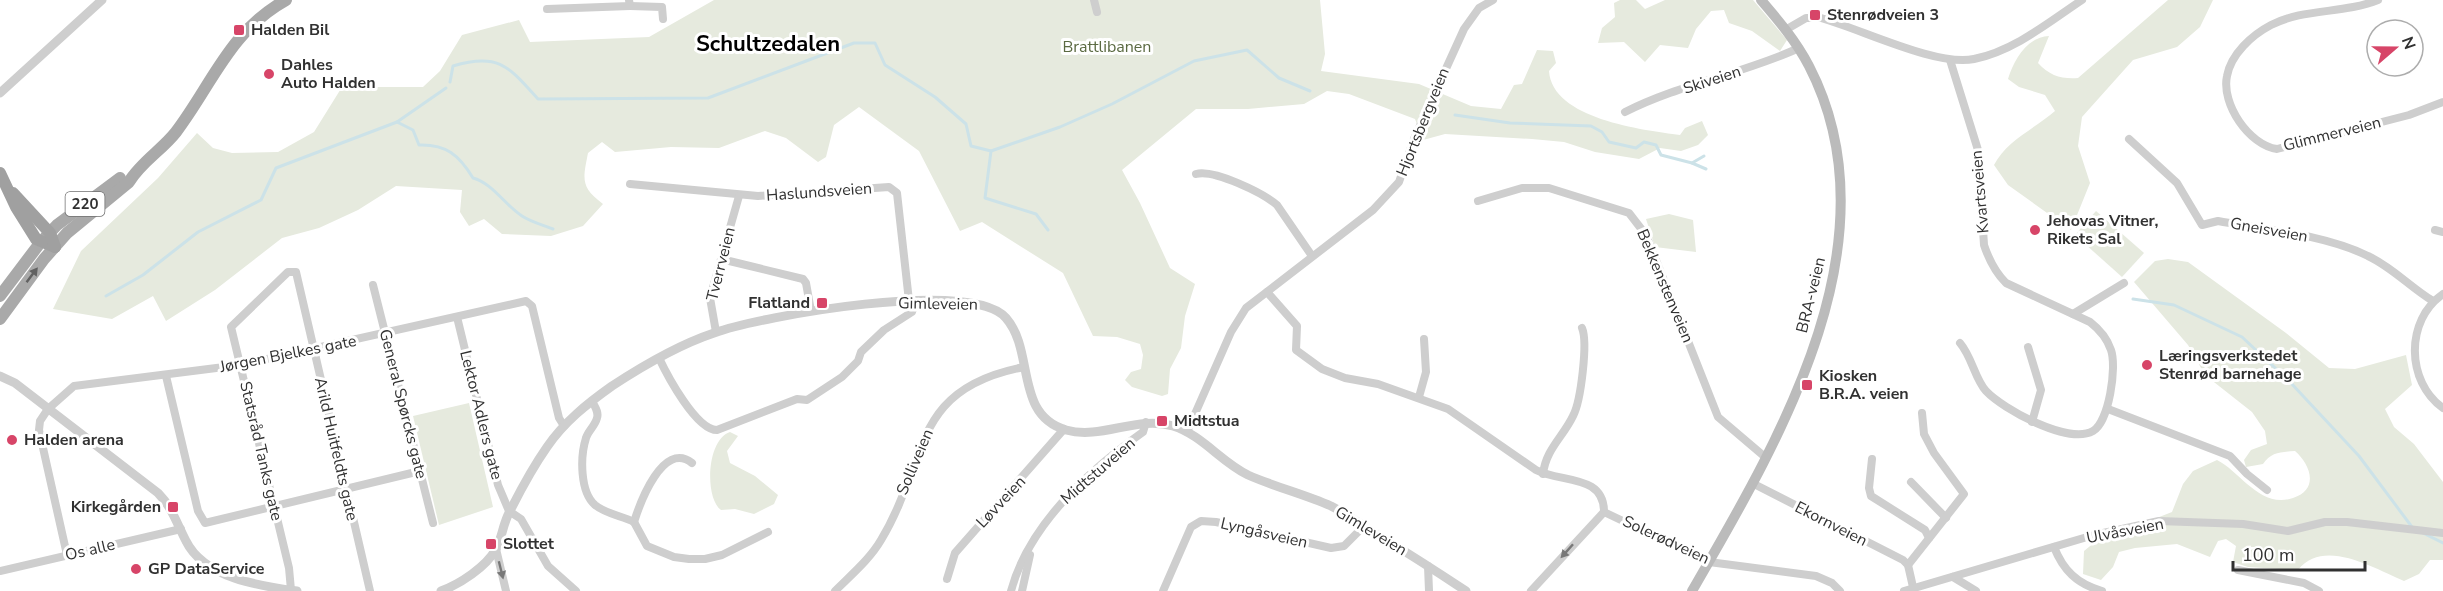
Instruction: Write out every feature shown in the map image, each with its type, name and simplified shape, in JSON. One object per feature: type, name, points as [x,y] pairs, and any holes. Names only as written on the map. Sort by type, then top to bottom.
[{"type":"highway","points":[[0,173],[16,207],[39,243],[55,247]]},
{"type":"highway","points":[[8,188],[50,233],[55,247]]},
{"type":"main road","name":"BRA-veien","points":[[1692,591],[1752,483],[1795,397],[1812,351],[1835,264],[1840,230],[1841,185],[1837,144],[1826,103],[1799,48],[1787,29],[1761,0]]},
{"type":"main road","name":"220","points":[[0,319],[55,247],[84,218],[129,182],[135,172],[173,135],[236,40],[281,3]]},
{"type":"main road","name":"220","points":[[0,296],[39,243],[124,175],[135,172]]},
{"type":"street","points":[[0,93],[102,0]]},
{"type":"street","points":[[1094,0],[1097,12]]},
{"type":"street","name":"Hjortsbergveien","points":[[1187,432],[1231,332],[1246,308],[1373,210],[1399,182],[1414,139],[1464,29],[1479,8],[1493,0]]},
{"type":"street","points":[[1787,29],[1806,18],[1821,18],[1936,58],[1974,59],[2000,51],[2082,0]]},
{"type":"street","name":"Glimmerveien","points":[[2378,0],[2357,7],[2299,15],[2258,34],[2239,51],[2226,77],[2231,104],[2240,121],[2251,136],[2270,148],[2277,148],[2409,115],[2443,102]]},
{"type":"street","points":[[547,9],[629,3],[662,7],[663,19]]},
{"type":"street","name":"Skiveien","points":[[1625,112],[1649,100],[1721,77],[1799,48]]},
{"type":"street","name":"Kvartsveien","points":[[1950,60],[1978,150],[1984,245],[1988,257],[1998,274],[2007,283],[2099,329],[2112,352],[2108,409]]},
{"type":"street","name":"Gneisveien","points":[[2129,140],[2177,183],[2202,225],[2218,221],[2319,239],[2355,250],[2391,269],[2433,301]]},
{"type":"street","points":[[1197,174],[1219,176],[1270,199],[1277,205],[1312,256]]},
{"type":"street","name":"Haslundsveien","points":[[630,184],[738,196],[889,187],[894,189],[897,193],[912,301]]},
{"type":"street","name":"Bekkenstenveien","points":[[1478,201],[1522,188],[1549,188],[1615,208],[1636,219],[1646,235],[1719,417],[1765,457]]},
{"type":"street","name":"Tverrveien","points":[[716,332],[710,298],[738,196]]},
{"type":"street","points":[[721,259],[803,279],[811,311]]},
{"type":"street","name":"Statsråd Tanks gate","points":[[294,591],[231,327],[288,272],[296,272]]},
{"type":"street","name":"Arild Huitfeldts gate","points":[[296,272],[316,350],[315,359],[370,591]]},
{"type":"street","points":[[2073,314],[2124,283]]},
{"type":"street","name":"General Spørcks gate","points":[[373,285],[433,523]]},
{"type":"street","name":"Solerødveien","points":[[1267,291],[1297,326],[1295,345],[1302,357],[1345,378],[1378,384],[1448,409],[1543,474],[1581,481],[1591,486],[1602,499],[1605,512],[1709,562],[1816,576],[1832,583],[1840,591]]},
{"type":"street","points":[[2443,294],[2433,301],[2422,318],[2414,350],[2418,375],[2426,391],[2443,408]]},
{"type":"street","name":"Jørgen Bjelkes gate","points":[[48,409],[74,386],[240,365],[316,350],[526,301],[532,306],[559,418],[564,426]]},
{"type":"street","points":[[659,358],[682,399],[706,426],[717,430],[797,399],[807,400],[853,367],[861,352],[884,330],[912,312],[912,301]]},
{"type":"street","name":"Gimleveien","points":[[441,591],[465,579],[496,549],[509,511],[548,446],[564,426],[592,401],[659,358],[716,332],[766,318],[912,301],[961,301],[982,304],[999,311],[1017,335],[1033,402],[1041,414],[1064,429],[1083,433],[1146,422],[1167,424],[1187,432],[1246,474],[1330,506],[1466,591]]},
{"type":"street","name":"Lektor Adlers gate","points":[[457,317],[498,485],[509,511]]},
{"type":"street","points":[[1543,474],[1545,461],[1554,442],[1577,409],[1586,340],[1582,328]]},
{"type":"street","points":[[1419,397],[1426,372],[1424,339]]},
{"type":"street","points":[[1960,343],[1970,355],[1984,390],[2032,422],[2068,432],[2091,433],[2101,425],[2108,409],[2230,456],[2267,490]]},
{"type":"street","points":[[2028,347],[2041,390],[2032,422]]},
{"type":"street","name":"Solliveien","points":[[835,591],[880,542],[922,441],[948,402],[968,385],[1024,367]]},
{"type":"street","points":[[0,368],[5,377],[158,493],[173,514],[186,542],[203,563],[229,576],[294,591]]},
{"type":"street","points":[[166,376],[198,511],[205,523],[420,471]]},
{"type":"street","points":[[592,401],[598,413],[597,420],[587,435],[582,451],[587,493],[593,504],[603,511],[634,522],[647,546],[674,557],[705,560],[722,555],[768,532]]},
{"type":"street","points":[[48,409],[40,421],[39,430],[67,555]]},
{"type":"street","points":[[1913,587],[1908,565],[1964,494],[1934,453],[1924,434],[1922,413]]},
{"type":"street","name":"Midtstuveien","points":[[1011,591],[1016,573],[1060,503],[1143,432],[1146,422]]},
{"type":"street","name":"Løvveien","points":[[947,579],[955,553],[1064,429]]},
{"type":"street","points":[[634,522],[644,492],[658,471],[679,458],[687,459],[692,463]]},
{"type":"street","points":[[1872,459],[1869,488],[1871,496],[1925,530],[1929,538]]},
{"type":"street","points":[[1911,482],[1946,518]]},
{"type":"street","name":"Ekornveien","points":[[1752,483],[1903,560],[1908,565]]},
{"type":"street","points":[[509,511],[521,519],[548,566],[576,591]]},
{"type":"street","points":[[1531,591],[1605,512]]},
{"type":"street","name":"Lyngåsveien","points":[[1163,591],[1191,527],[1201,521],[1216,522],[1331,548],[1344,546],[1364,526]]},
{"type":"street","name":"Ulvåsveien","points":[[1904,591],[2054,547],[2159,521],[2243,525],[2288,531],[2325,522],[2347,522],[2443,533]]},
{"type":"street","name":"Os alle","points":[[0,571],[181,528]]},
{"type":"street","points":[[2054,547],[2064,568],[2074,578],[2102,591]]},
{"type":"street","points":[[496,549],[506,591]]},
{"type":"street","name":"Midtstuveien","points":[[1022,591],[1029,550]]},
{"type":"street","points":[[1428,566],[1429,591]]},
{"type":"street","points":[[2238,570],[2304,583],[2319,591]]},
{"type":"street","points":[[1953,577],[1976,591]]},
{"type":"green space","name":"Brattlibanen","points":[[714,0],[1320,0],[1325,54],[1321,71],[1419,84],[1471,106],[1501,109],[1514,85],[1522,84],[1537,50],[1553,51],[1556,63],[1549,71],[1554,87],[1566,101],[1582,111],[1623,125],[1680,135],[1685,128],[1702,121],[1708,135],[1698,145],[1681,151],[1660,148],[1639,159],[1595,152],[1564,142],[1532,139],[1445,134],[1423,140],[1415,119],[1349,94],[1327,91],[1304,104],[1248,109],[1196,109],[1122,170],[1170,268],[1195,284],[1185,316],[1181,348],[1170,369],[1168,394],[1162,396],[1132,387],[1125,380],[1131,372],[1141,369],[1143,355],[1140,344],[1117,337],[1093,336],[1063,273],[982,222],[960,231],[919,151],[859,107],[834,125],[826,157],[818,162],[786,138],[765,131],[719,148],[671,147],[615,152],[602,142],[588,153],[584,176],[590,193],[603,204],[583,226],[551,236],[502,234],[484,219],[469,226],[460,212],[462,190],[396,186],[358,210],[319,228],[282,238],[215,290],[166,321],[153,296],[112,319],[53,309],[81,251],[158,178],[197,133],[213,148],[232,153],[278,152],[314,132],[342,87],[423,87],[440,71],[462,35],[519,20],[530,42],[649,37]]},
{"type":"green space","points":[[1620,0],[1636,0],[1645,9],[1665,0],[1753,0],[1787,40],[1780,51],[1752,31],[1729,23],[1724,10],[1711,11],[1696,29],[1688,48],[1660,45],[1645,62],[1624,42],[1598,43],[1602,28],[1615,17],[1614,3]]},
{"type":"green space","points":[[2168,0],[2213,0],[2200,27],[2177,47],[2133,60],[2082,117],[2078,146],[2090,183],[2071,230],[2008,185],[1994,165],[2013,142],[2055,111],[2045,95],[2019,87],[2008,79],[2018,57],[2028,45],[2041,37],[2049,36],[2038,63],[2056,76],[2078,78]]},
{"type":"green space","points":[[2096,211],[2144,253],[2122,277],[2075,235]]},
{"type":"green space","points":[[1669,214],[1693,220],[1696,252],[1655,247],[1646,219]]},
{"type":"green space","points":[[2168,259],[2188,262],[2286,333],[2329,368],[2355,369],[2406,355],[2412,385],[2385,409],[2394,427],[2414,444],[2443,482],[2443,560],[2430,560],[2419,574],[2404,581],[2365,564],[2335,556],[2321,556],[2309,561],[2298,570],[2248,567],[2233,562],[2236,546],[2226,539],[2218,541],[2210,557],[2177,544],[2135,548],[2119,552],[2113,567],[2101,580],[2083,574],[2084,551],[2095,542],[2172,512],[2183,484],[2193,471],[2217,460],[2252,488],[2271,498],[2281,500],[2293,498],[2307,489],[2309,483],[2308,469],[2295,451],[2277,453],[2263,464],[2246,467],[2244,460],[2251,450],[2267,444],[2265,431],[2252,412],[2205,375],[2188,345],[2134,282],[2155,261]]},
{"type":"green space","points":[[469,403],[493,507],[439,525],[413,416]]},
{"type":"green space","points":[[730,432],[738,436],[727,451],[730,463],[755,476],[778,495],[774,504],[754,514],[735,509],[721,510],[712,493],[710,469],[716,445]]},
{"type":"waterway","points":[[450,82],[453,66],[482,61],[502,65],[519,78],[538,99],[708,98],[854,43],[875,43],[885,65],[935,97],[966,124],[971,146],[991,151],[985,198],[1036,214],[1048,230]]},
{"type":"waterway","points":[[991,151],[1060,127],[1112,104],[1194,61],[1247,50],[1279,78],[1310,91]]},
{"type":"waterway","points":[[106,296],[143,275],[198,232],[261,200],[276,168],[397,122],[446,88]]},
{"type":"waterway","points":[[1455,115],[1510,123],[1591,126],[1602,132],[1609,142],[1636,148],[1644,142],[1656,145],[1661,155],[1706,169]]},
{"type":"waterway","points":[[397,122],[413,130],[419,145],[437,146],[451,152],[473,178],[486,184],[522,216],[553,229]]},
{"type":"waterway","points":[[1692,163],[1704,156]]},
{"type":"waterway","points":[[2133,299],[2174,305],[2242,337],[2290,382],[2359,456],[2412,527]]},
{"type":"waterway","points":[[2423,533],[2443,543]]},
{"type":"place","name":"Stenrødveien 3","points":[[1815,15]]},
{"type":"place","name":"Halden Bil","points":[[239,30]]},
{"type":"place","name":"Dahles Auto Halden","points":[[269,74]]},
{"type":"place","name":"Jehovas Vitner, Rikets Sal","points":[[2035,230]]},
{"type":"place","name":"Flatland","points":[[822,303]]},
{"type":"place","name":"Læringsverkstedet Stenrød barnehage","points":[[2147,365]]},
{"type":"place","name":"Kiosken B.R.A. veien","points":[[1807,385]]},
{"type":"place","name":"Midtstua","points":[[1162,421]]},
{"type":"place","name":"Halden arena","points":[[12,440]]},
{"type":"place","name":"Kirkegården","points":[[173,507]]},
{"type":"place","name":"Slottet","points":[[491,544]]},
{"type":"place","name":"GP DataService","points":[[136,569]]},
{"type":"district","name":"Schultzedalen","points":[[768,44]]}]
